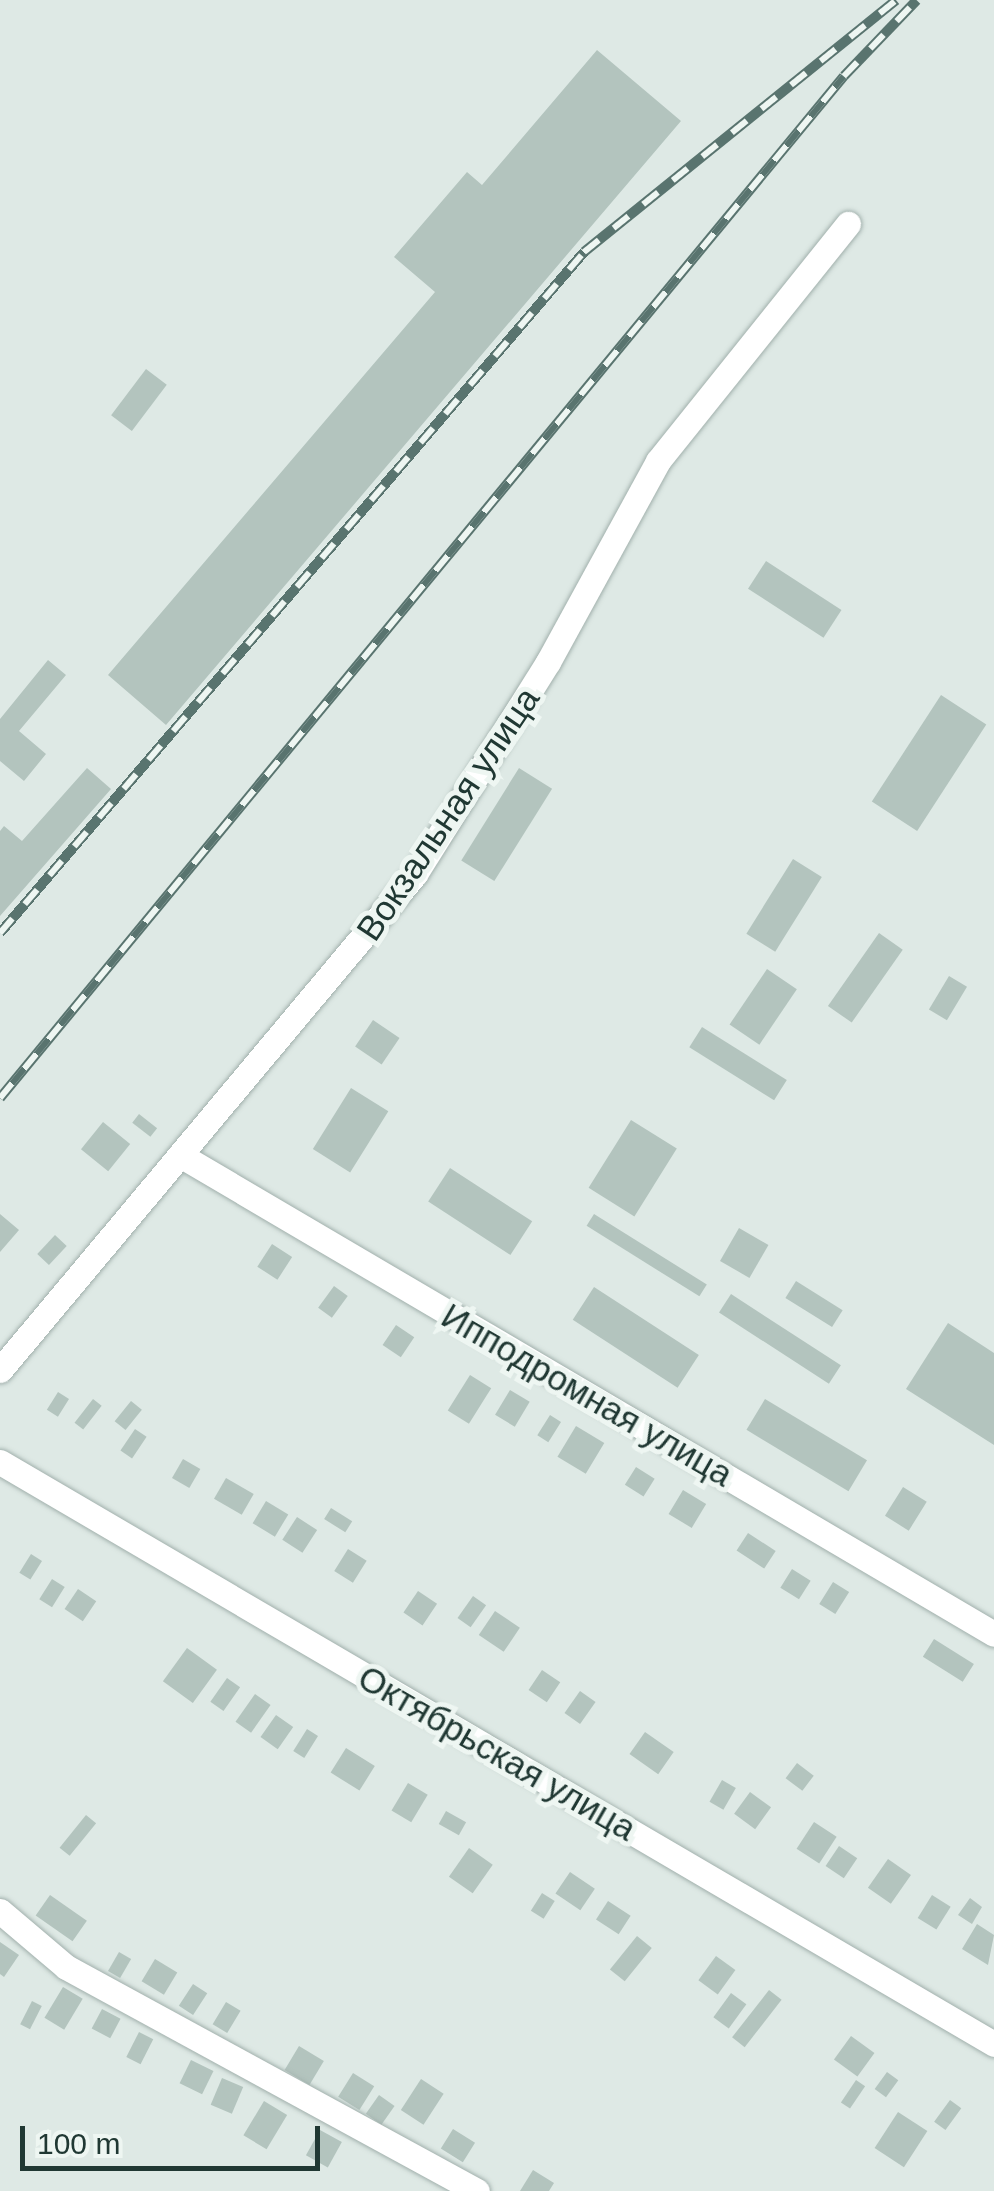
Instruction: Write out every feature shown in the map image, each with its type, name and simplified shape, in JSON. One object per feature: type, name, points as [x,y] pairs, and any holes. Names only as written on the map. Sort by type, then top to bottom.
[{"type":"street","name":"Вокзальная улица","points":[[0,1370],[416,874],[548,662],[658,461],[848,224]]},
{"type":"street","name":"Ипподромная улица","points":[[180,1155],[994,1634]]},
{"type":"street","name":"Октябрьская улица","points":[[0,1462],[994,2044]]},
{"type":"street","points":[[0,1911],[66,1967],[477,2191]]},
{"type":"building","points":[[597,50],[681,121],[166,725],[108,675],[435,292],[394,257],[467,172],[482,185]]},
{"type":"building","points":[[146,369],[167,385],[132,431],[111,415]]},
{"type":"building","points":[[766,561],[841,610],[824,638],[748,589]]},
{"type":"building","points":[[48,660],[66,675],[19,731],[46,754],[24,781],[0,761],[0,719]]},
{"type":"building","points":[[941,695],[986,724],[917,831],[872,802]]},
{"type":"building","points":[[87,768],[111,789],[0,916],[0,831],[4,826],[22,841]]},
{"type":"building","points":[[519,768],[552,789],[494,881],[461,860]]},
{"type":"building","points":[[793,859],[822,877],[775,952],[746,934]]},
{"type":"building","points":[[879,933],[903,950],[852,1023],[828,1006]]},
{"type":"building","points":[[767,969],[797,989],[759,1045],[730,1025]]},
{"type":"building","points":[[949,976],[967,987],[947,1020],[929,1009]]},
{"type":"building","points":[[373,1020],[400,1038],[382,1064],[355,1047]]},
{"type":"building","points":[[702,1027],[787,1080],[774,1100],[689,1047]]},
{"type":"building","points":[[351,1088],[388,1111],[350,1172],[313,1149]]},
{"type":"building","points":[[139,1114],[157,1128],[150,1137],[132,1123]]},
{"type":"building","points":[[631,1120],[677,1149],[634,1216],[589,1188]]},
{"type":"building","points":[[103,1122],[130,1144],[108,1171],[81,1149]]},
{"type":"building","points":[[450,1168],[532,1221],[510,1255],[428,1202]]},
{"type":"building","points":[[0,1214],[19,1230],[0,1252]]},
{"type":"building","points":[[594,1214],[707,1284],[699,1296],[587,1226]]},
{"type":"building","points":[[739,1228],[768,1245],[749,1278],[720,1261]]},
{"type":"building","points":[[55,1235],[67,1246],[49,1265],[37,1254]]},
{"type":"building","points":[[272,1244],[292,1257],[277,1280],[257,1267]]},
{"type":"building","points":[[796,1281],[843,1310],[832,1327],[785,1298]]},
{"type":"building","points":[[334,1286],[348,1296],[332,1318],[318,1308]]},
{"type":"building","points":[[594,1287],[699,1355],[678,1388],[573,1320]]},
{"type":"building","points":[[731,1294],[841,1365],[829,1384],[719,1312]]},
{"type":"building","points":[[948,1323],[994,1353],[994,1445],[906,1389]]},
{"type":"building","points":[[396,1325],[414,1337],[401,1357],[383,1345]]},
{"type":"building","points":[[470,1375],[491,1388],[469,1424],[448,1411]]},
{"type":"building","points":[[510,1390],[530,1402],[515,1427],[495,1415]]},
{"type":"building","points":[[58,1392],[69,1399],[58,1417],[47,1410]]},
{"type":"building","points":[[93,1399],[102,1406],[83,1429],[75,1423]]},
{"type":"building","points":[[765,1399],[867,1460],[848,1491],[746,1430]]},
{"type":"building","points":[[131,1401],[142,1410],[126,1430],[115,1421]]},
{"type":"building","points":[[550,1415],[561,1422],[548,1442],[537,1435]]},
{"type":"building","points":[[576,1426],[604,1443],[586,1474],[557,1457]]},
{"type":"building","points":[[135,1429],[147,1437],[132,1458],[120,1451]]},
{"type":"building","points":[[183,1459],[200,1469],[189,1488],[172,1478]]},
{"type":"building","points":[[636,1467],[655,1479],[644,1496],[625,1485]]},
{"type":"building","points":[[226,1478],[254,1494],[242,1515],[214,1499]]},
{"type":"building","points":[[903,1487],[927,1502],[909,1531],[885,1516]]},
{"type":"building","points":[[683,1490],[706,1504],[692,1528],[669,1514]]},
{"type":"building","points":[[266,1501],[288,1514],[275,1537],[253,1523]]},
{"type":"building","points":[[331,1508],[352,1521],[345,1532],[324,1519]]},
{"type":"building","points":[[297,1517],[317,1530],[302,1553],[282,1540]]},
{"type":"building","points":[[748,1533],[776,1551],[764,1569],[737,1551]]},
{"type":"building","points":[[348,1549],[367,1561],[353,1583],[334,1571]]},
{"type":"building","points":[[31,1554],[42,1561],[30,1580],[19,1573]]},
{"type":"building","points":[[792,1569],[811,1581],[799,1599],[780,1588]]},
{"type":"building","points":[[52,1579],[65,1587],[52,1607],[39,1599]]},
{"type":"building","points":[[833,1582],[849,1592],[835,1614],[819,1604]]},
{"type":"building","points":[[78,1589],[96,1601],[83,1621],[65,1609]]},
{"type":"building","points":[[418,1591],[437,1604],[423,1625],[403,1613]]},
{"type":"building","points":[[473,1596],[486,1605],[471,1627],[458,1618]]},
{"type":"building","points":[[495,1611],[520,1628],[504,1652],[479,1635]]},
{"type":"building","points":[[934,1639],[974,1664],[963,1682],[923,1657]]},
{"type":"building","points":[[187,1648],[217,1670],[193,1703],[163,1681]]},
{"type":"building","points":[[542,1670],[560,1682],[547,1702],[529,1690]]},
{"type":"building","points":[[227,1678],[240,1687],[223,1711],[210,1702]]},
{"type":"building","points":[[580,1691],[596,1702],[580,1724],[565,1713]]},
{"type":"building","points":[[255,1694],[271,1705],[251,1733],[235,1722]]},
{"type":"building","points":[[276,1715],[293,1727],[278,1749],[261,1737]]},
{"type":"building","points":[[307,1729],[318,1736],[304,1758],[293,1751]]},
{"type":"building","points":[[645,1732],[674,1752],[658,1774],[630,1754]]},
{"type":"building","points":[[346,1748],[375,1766],[359,1791],[331,1773]]},
{"type":"building","points":[[797,1763],[814,1776],[802,1791],[786,1778]]},
{"type":"building","points":[[722,1780],[736,1788],[723,1810],[710,1802]]},
{"type":"building","points":[[408,1783],[428,1795],[411,1822],[392,1810]]},
{"type":"building","points":[[750,1792],[771,1807],[755,1829],[734,1814]]},
{"type":"building","points":[[446,1811],[466,1822],[459,1835],[439,1824]]},
{"type":"building","points":[[86,1815],[96,1823],[70,1856],[60,1848]]},
{"type":"building","points":[[814,1822],[837,1837],[819,1864],[797,1849]]},
{"type":"building","points":[[839,1846],[857,1858],[844,1878],[826,1866]]},
{"type":"building","points":[[469,1848],[493,1865],[473,1893],[449,1877]]},
{"type":"building","points":[[888,1859],[911,1875],[891,1904],[868,1888]]},
{"type":"building","points":[[570,1872],[595,1889],[580,1910],[555,1894]]},
{"type":"building","points":[[542,1893],[555,1901],[544,1919],[531,1911]]},
{"type":"building","points":[[50,1895],[87,1921],[73,1941],[36,1915]]},
{"type":"building","points":[[932,1895],[951,1907],[936,1930],[918,1918]]},
{"type":"building","points":[[970,1898],[982,1907],[972,1924],[958,1915]]},
{"type":"building","points":[[608,1901],[631,1916],[619,1934],[596,1919]]},
{"type":"building","points":[[977,1924],[994,1935],[988,1965],[962,1949]]},
{"type":"building","points":[[637,1936],[652,1948],[625,1981],[610,1969]]},
{"type":"building","points":[[0,1942],[19,1955],[4,1977],[0,1974]]},
{"type":"building","points":[[119,1952],[131,1959],[120,1978],[108,1971]]},
{"type":"building","points":[[716,1956],[735,1970],[718,1994],[698,1980]]},
{"type":"building","points":[[155,1959],[177,1972],[164,1995],[142,1981]]},
{"type":"building","points":[[193,1984],[207,1993],[193,2015],[179,2006]]},
{"type":"building","points":[[63,1987],[83,1999],[64,2030],[44,2018]]},
{"type":"building","points":[[769,1990],[782,2000],[745,2047],[732,2037]]},
{"type":"building","points":[[731,1993],[746,2004],[729,2028],[713,2017]]},
{"type":"building","points":[[32,2001],[42,2006],[30,2029],[20,2024]]},
{"type":"building","points":[[226,2002],[241,2011],[227,2033],[213,2024]]},
{"type":"building","points":[[102,2009],[121,2019],[110,2038],[92,2028]]},
{"type":"building","points":[[139,2032],[153,2039],[141,2064],[126,2057]]},
{"type":"building","points":[[851,2036],[874,2053],[857,2077],[834,2059]]},
{"type":"building","points":[[299,2046],[324,2061],[309,2085],[285,2070]]},
{"type":"building","points":[[191,2060],[213,2071],[202,2094],[180,2083]]},
{"type":"building","points":[[887,2072],[898,2080],[886,2097],[875,2089]]},
{"type":"building","points":[[353,2073],[374,2086],[359,2110],[338,2097]]},
{"type":"building","points":[[222,2078],[243,2087],[232,2114],[211,2105]]},
{"type":"building","points":[[421,2079],[444,2094],[423,2125],[401,2110]]},
{"type":"building","points":[[856,2080],[865,2086],[850,2109],[841,2102]]},
{"type":"building","points":[[379,2095],[395,2106],[381,2125],[366,2114]]},
{"type":"building","points":[[950,2100],[961,2108],[945,2130],[934,2122]]},
{"type":"building","points":[[264,2101],[287,2115],[267,2149],[243,2135]]},
{"type":"building","points":[[898,2112],[927,2131],[904,2167],[875,2148]]},
{"type":"building","points":[[453,2129],[475,2143],[463,2162],[441,2149]]},
{"type":"building","points":[[320,2130],[342,2142],[328,2167],[306,2155]]},
{"type":"building","points":[[533,2170],[554,2183],[549,2191],[520,2191]]},
{"type":"railway","points":[[0,933],[584,252],[896,0]]},
{"type":"railway","points":[[0,1098],[844,76],[917,0]]}]
